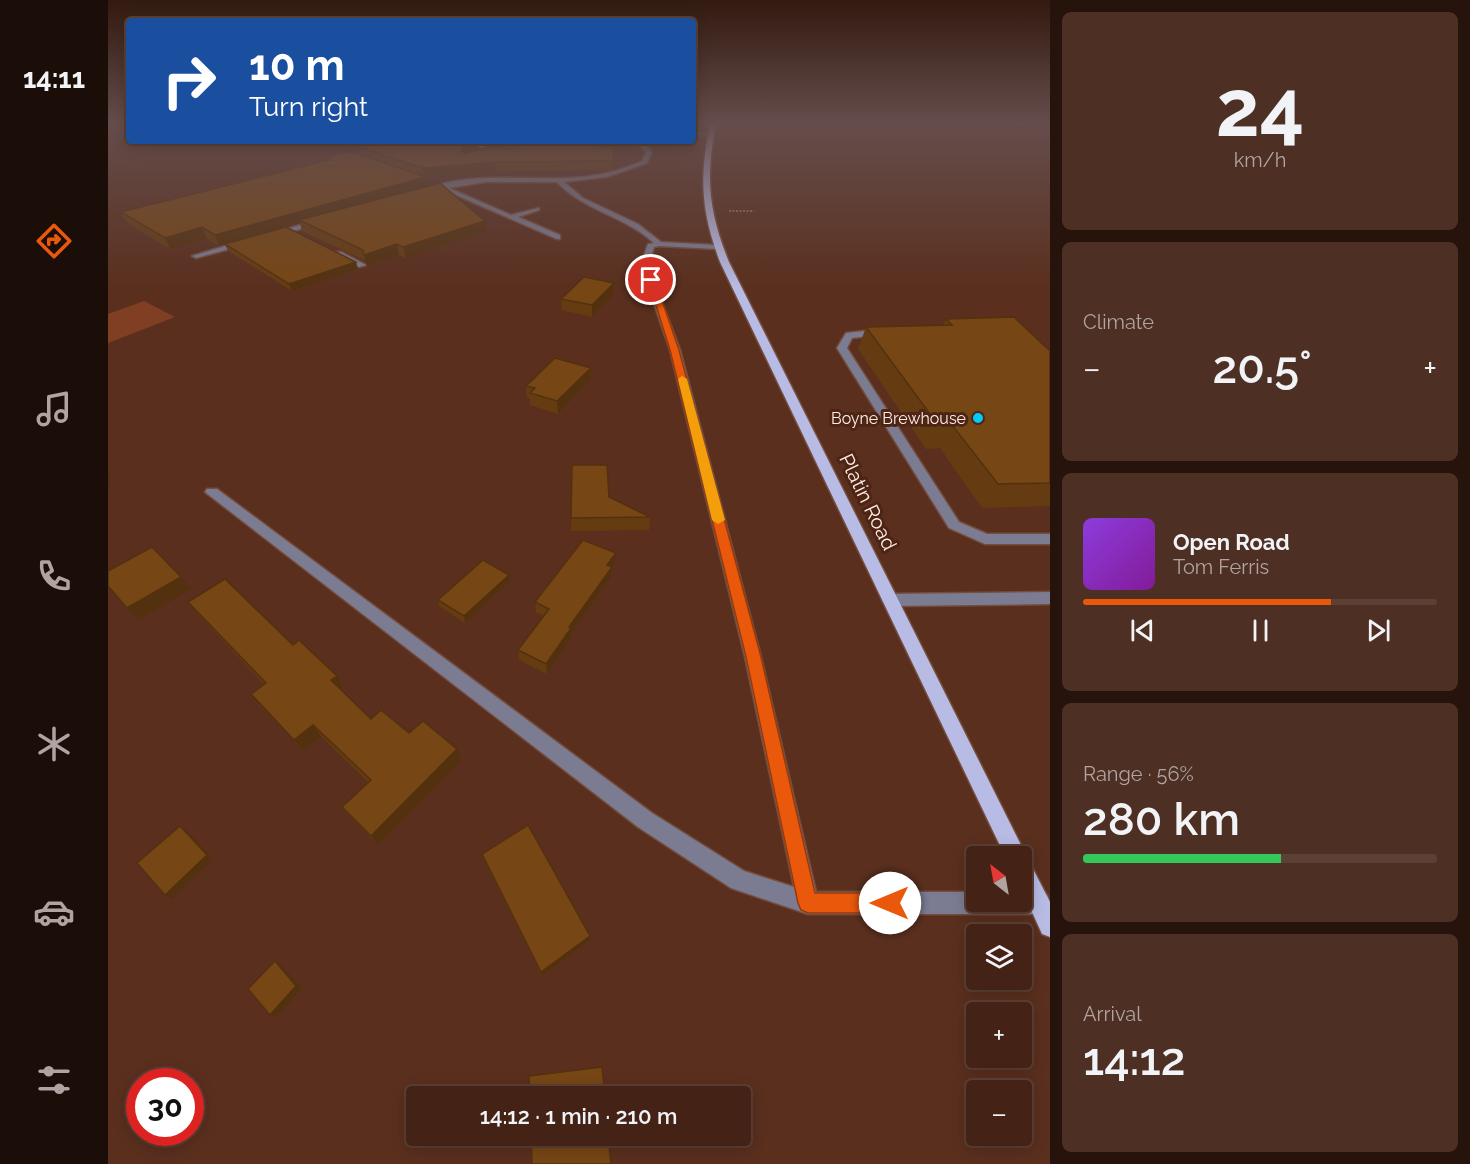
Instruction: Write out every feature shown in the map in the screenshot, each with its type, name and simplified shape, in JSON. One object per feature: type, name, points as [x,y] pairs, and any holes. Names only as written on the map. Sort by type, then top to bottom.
[{"type":"main road","name":"Platin Road","points":[[704,179],[709,219],[717,247],[1011,846]]},
{"type":"main road","points":[[1032,889],[1050,926]]},
{"type":"street","points":[[421,193],[484,180],[568,179]]},
{"type":"street","points":[[559,180],[569,193],[586,203],[627,220],[659,244]]},
{"type":"street","points":[[423,181],[557,237]]},
{"type":"street","points":[[511,217],[537,209]]},
{"type":"street","points":[[196,256],[334,218]]},
{"type":"street","points":[[290,230],[300,235]]},
{"type":"street","points":[[717,247],[659,244],[651,246],[647,258],[654,292],[675,350],[753,657],[808,903]]},
{"type":"street","points":[[331,250],[362,265]]},
{"type":"street","points":[[890,331],[849,335],[842,348],[954,525],[985,539],[1050,538]]},
{"type":"street","points":[[212,492],[645,820],[739,880],[808,903],[1039,903]]},
{"type":"street","points":[[890,600],[1050,598]]},
{"type":"shaded area","points":[[144,301],[175,317],[108,343],[108,314]]},
{"type":"building","points":[[252,179],[418,179],[215,235],[202,227],[165,238],[121,212]]},
{"type":"building","points":[[440,183],[485,221],[403,247],[397,244],[364,255],[363,250],[299,220]]},
{"type":"building","points":[[286,227],[356,262],[289,284],[225,244]]},
{"type":"building","points":[[584,277],[614,283],[592,305],[561,299]]},
{"type":"building","name":"Boyne Brewhouse","points":[[1014,317],[1050,351],[1050,483],[998,484],[952,425],[938,425],[866,327],[952,325],[946,319]]},
{"type":"building","points":[[555,358],[591,368],[557,401],[530,393],[535,388],[526,386]]},
{"type":"building","points":[[572,465],[607,465],[609,497],[650,517],[571,518]]},
{"type":"building","points":[[583,540],[616,553],[607,565],[612,567],[546,664],[518,650],[549,609],[535,602]]},
{"type":"building","points":[[152,547],[181,577],[127,608],[108,586],[108,571]]},
{"type":"building","points":[[483,560],[509,575],[464,616],[438,600]]},
{"type":"building","points":[[225,579],[293,645],[299,640],[337,676],[331,680],[371,719],[381,710],[409,733],[423,721],[457,749],[371,836],[342,807],[371,780],[313,725],[294,740],[251,694],[266,683],[188,602]]},
{"type":"building","points":[[528,825],[590,936],[541,972],[482,854]]},
{"type":"building","points":[[180,826],[207,855],[165,895],[137,863]]},
{"type":"building","points":[[275,961],[296,986],[270,1015],[248,989]]},
{"type":"building","points":[[602,1067],[604,1086],[530,1086],[529,1076]]},
{"type":"building","points":[[531,1146],[609,1146],[611,1164],[532,1164]]},
{"type":"slow traffic","points":[[682,379],[718,520]]},
{"type":"place","name":"Boyne Brewhouse","points":[[978,418]]},
{"type":"route","points":[[651,280],[675,350],[753,657],[808,903],[890,903]]}]
